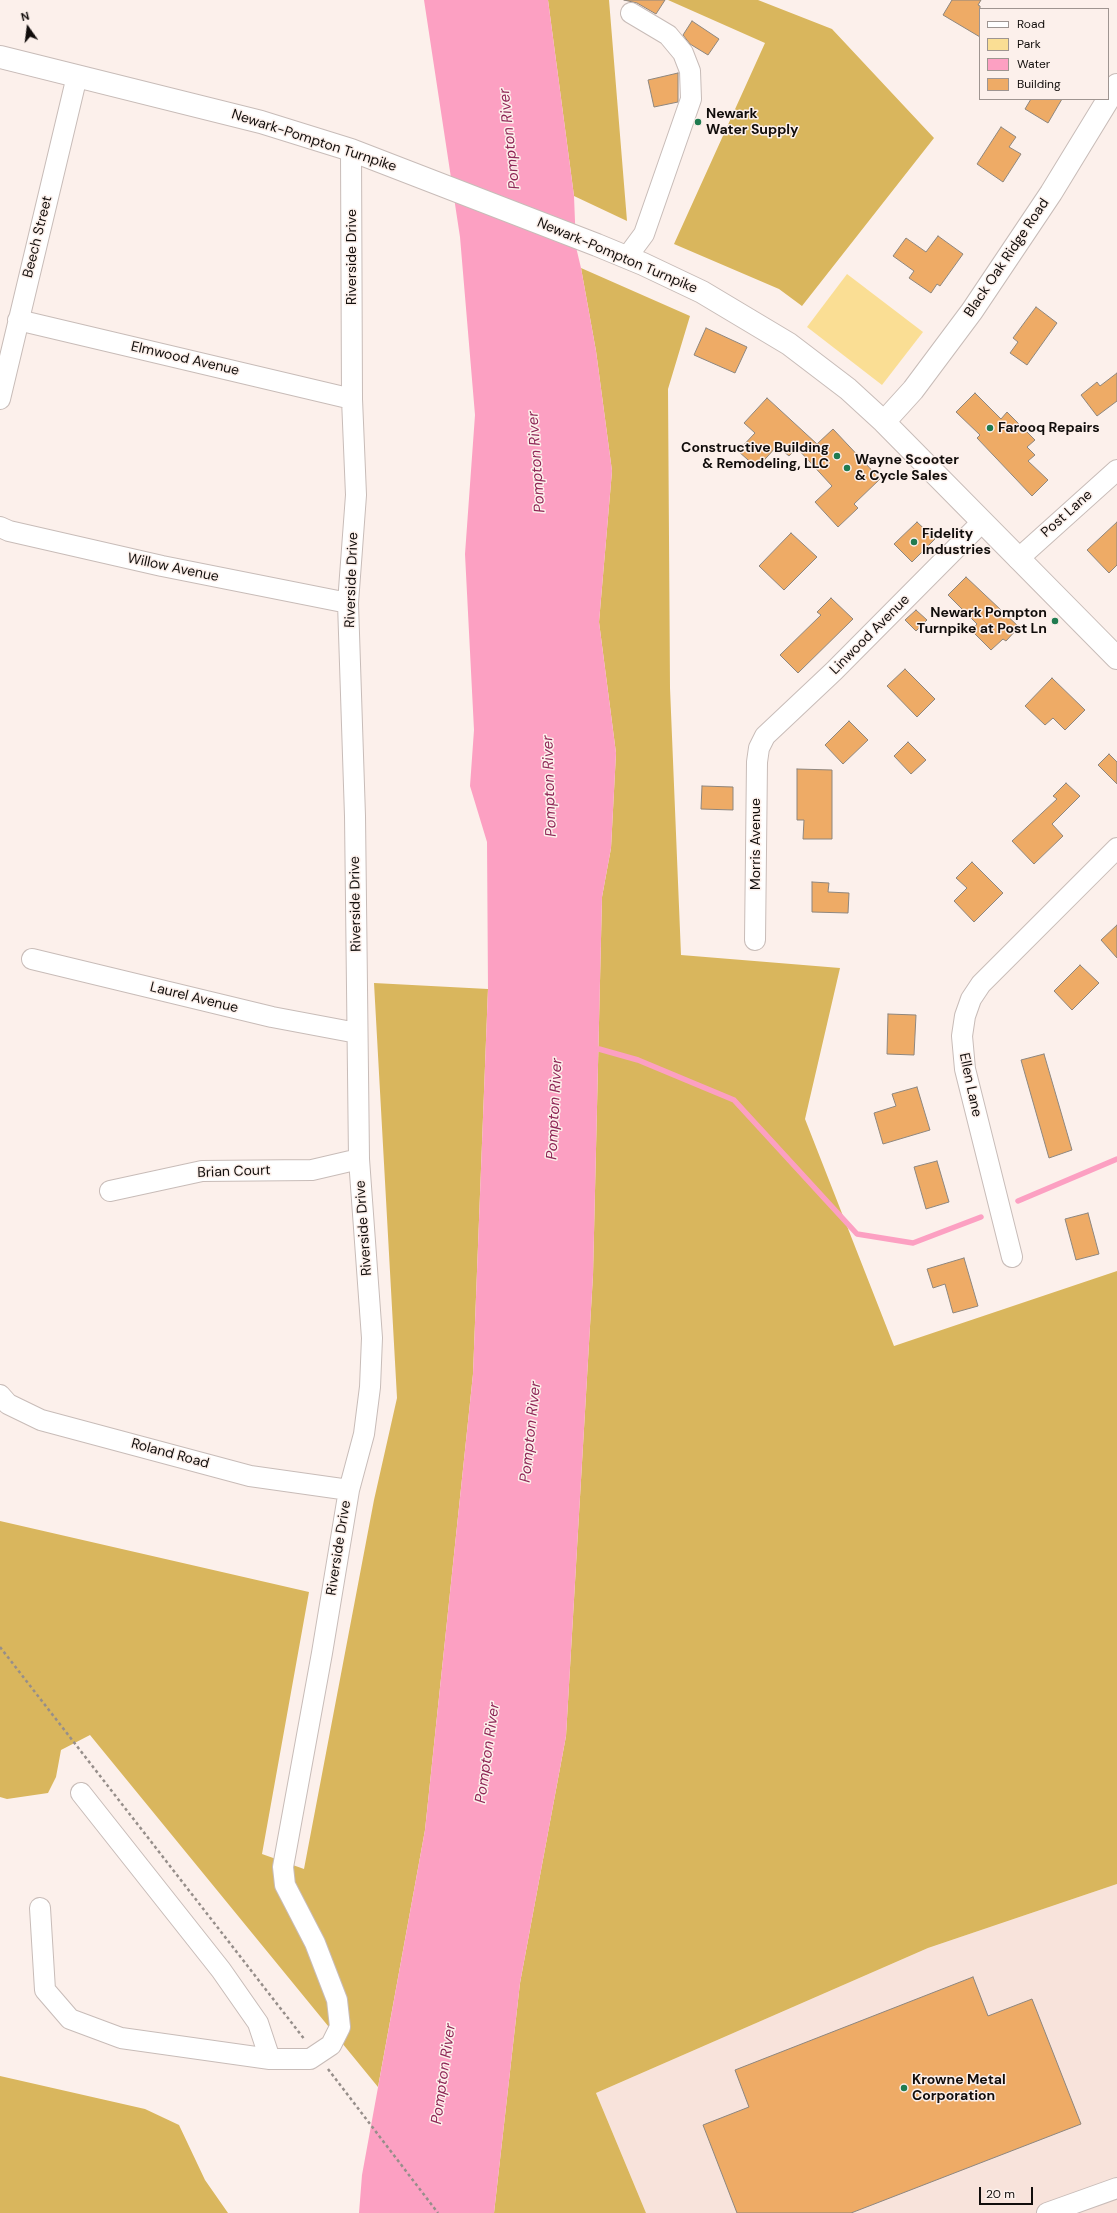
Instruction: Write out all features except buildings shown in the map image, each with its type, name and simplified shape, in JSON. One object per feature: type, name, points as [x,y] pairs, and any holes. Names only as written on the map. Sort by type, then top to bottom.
[{"type":"main road","name":"Newark-Pompton Turnpike","points":[[0,57],[261,122],[351,150],[627,257],[702,292],[789,344],[848,389],[884,422],[1117,658]]},
{"type":"main road","name":"Black Oak Ridge Road","points":[[1109,98],[1117,85]]},
{"type":"main road","name":"Black Oak Ridge Road","points":[[884,422],[913,390],[977,305],[1047,199],[1108,100]]},
{"type":"street","points":[[627,257],[644,234],[691,99],[690,71],[683,53],[668,35],[631,13]]},
{"type":"street","name":"Beech Street","points":[[0,399],[77,76]]},
{"type":"street","name":"Riverside Drive","points":[[316,2054],[330,2045],[340,2027],[337,2000],[315,1943],[285,1885],[282,1867],[322,1653],[349,1490],[364,1434],[370,1386],[372,1338],[359,1159],[356,1033],[355,816],[348,603],[356,495],[352,399],[351,150]]},
{"type":"street","name":"Elmwood Avenue","points":[[18,320],[352,399]]},
{"type":"street","name":"Post Lane","points":[[1018,558],[1117,470]]},
{"type":"street","name":"Linwood Avenue","points":[[759,748],[765,736],[834,671],[982,522]]},
{"type":"street","name":"Willow Avenue","points":[[0,527],[9,531],[162,566],[348,603]]},
{"type":"street","name":"Morris Avenue","points":[[755,940],[757,762],[759,748]]},
{"type":"street","name":"Ellen Lane","points":[[1012,1257],[965,1070],[962,1036],[965,1016],[971,999],[981,984],[1117,848]]},
{"type":"street","name":"Laurel Avenue","points":[[32,959],[272,1017],[356,1033]]},
{"type":"street","name":"Brian Court","points":[[110,1191],[202,1171],[312,1170],[359,1159]]},
{"type":"street","name":"Roland Road","points":[[0,1395],[8,1404],[42,1420],[250,1476],[349,1490]]},
{"type":"street","points":[[81,1793],[221,1970],[258,2023],[270,2059]]},
{"type":"street","points":[[40,1908],[45,1990],[70,2019],[121,2038],[270,2059],[310,2059],[316,2054]]},
{"type":"street","points":[[1047,2213],[1117,2188]]},
{"type":"path","points":[[0,1647],[353,2101],[438,2213]]},
{"type":"shaded area","points":[[548,0],[609,0],[627,221],[574,196]]},
{"type":"shaded area","points":[[668,0],[758,0],[832,29],[934,138],[802,306],[779,289],[674,244],[765,43]]},
{"type":"shaded area","points":[[581,268],[690,316],[668,389],[670,688],[681,955],[840,968],[805,1119],[894,1346],[1117,1271],[1117,1884],[928,1948],[596,2093],[646,2213],[494,2213],[520,1983],[566,1736],[593,1275],[602,897],[611,848],[616,753],[599,622],[612,471],[596,351]]},
{"type":"shaded area","points":[[374,983],[488,989],[473,1374],[425,1830],[378,2087],[90,1735],[61,1750],[56,1777],[48,1793],[7,1799],[0,1797],[0,1521],[309,1592],[262,1854],[304,1869],[374,1500],[397,1398]]},
{"type":"shaded area","points":[[1117,1884],[1117,2213],[646,2213],[596,2093],[928,1948]]},
{"type":"shaded area","points":[[0,2076],[145,2109],[179,2125],[205,2180],[228,2213],[0,2213]]},
{"type":"green space","points":[[847,274],[923,332],[882,385],[807,327]]},
{"type":"water","name":"Pompton River","points":[[424,0],[548,0],[574,196],[576,247],[596,351],[612,471],[599,622],[616,753],[611,848],[602,897],[593,1275],[566,1736],[520,1983],[494,2213],[359,2213],[362,2175],[425,1830],[473,1374],[488,989],[487,842],[470,786],[474,730],[465,554],[475,415],[460,237]]},
{"type":"waterway","points":[[599,1049],[638,1060],[734,1100],[857,1234],[913,1243],[981,1217]]},
{"type":"waterway","points":[[1018,1201],[1117,1159]]},
{"type":"place","name":"Newark Water Supply","points":[[698,122]]},
{"type":"place","name":"Farooq Repairs","points":[[990,428]]},
{"type":"place","name":"Constructive Building & Remodeling, LLC","points":[[837,456]]},
{"type":"place","name":"Wayne Scooter & Cycle Sales","points":[[847,468]]},
{"type":"place","name":"Fidelity Industries","points":[[914,542]]},
{"type":"place","name":"Newark Pompton Turnpike at Post Ln","points":[[1055,621]]},
{"type":"place","name":"Krowne Metal Corporation","points":[[904,2088]]}]
